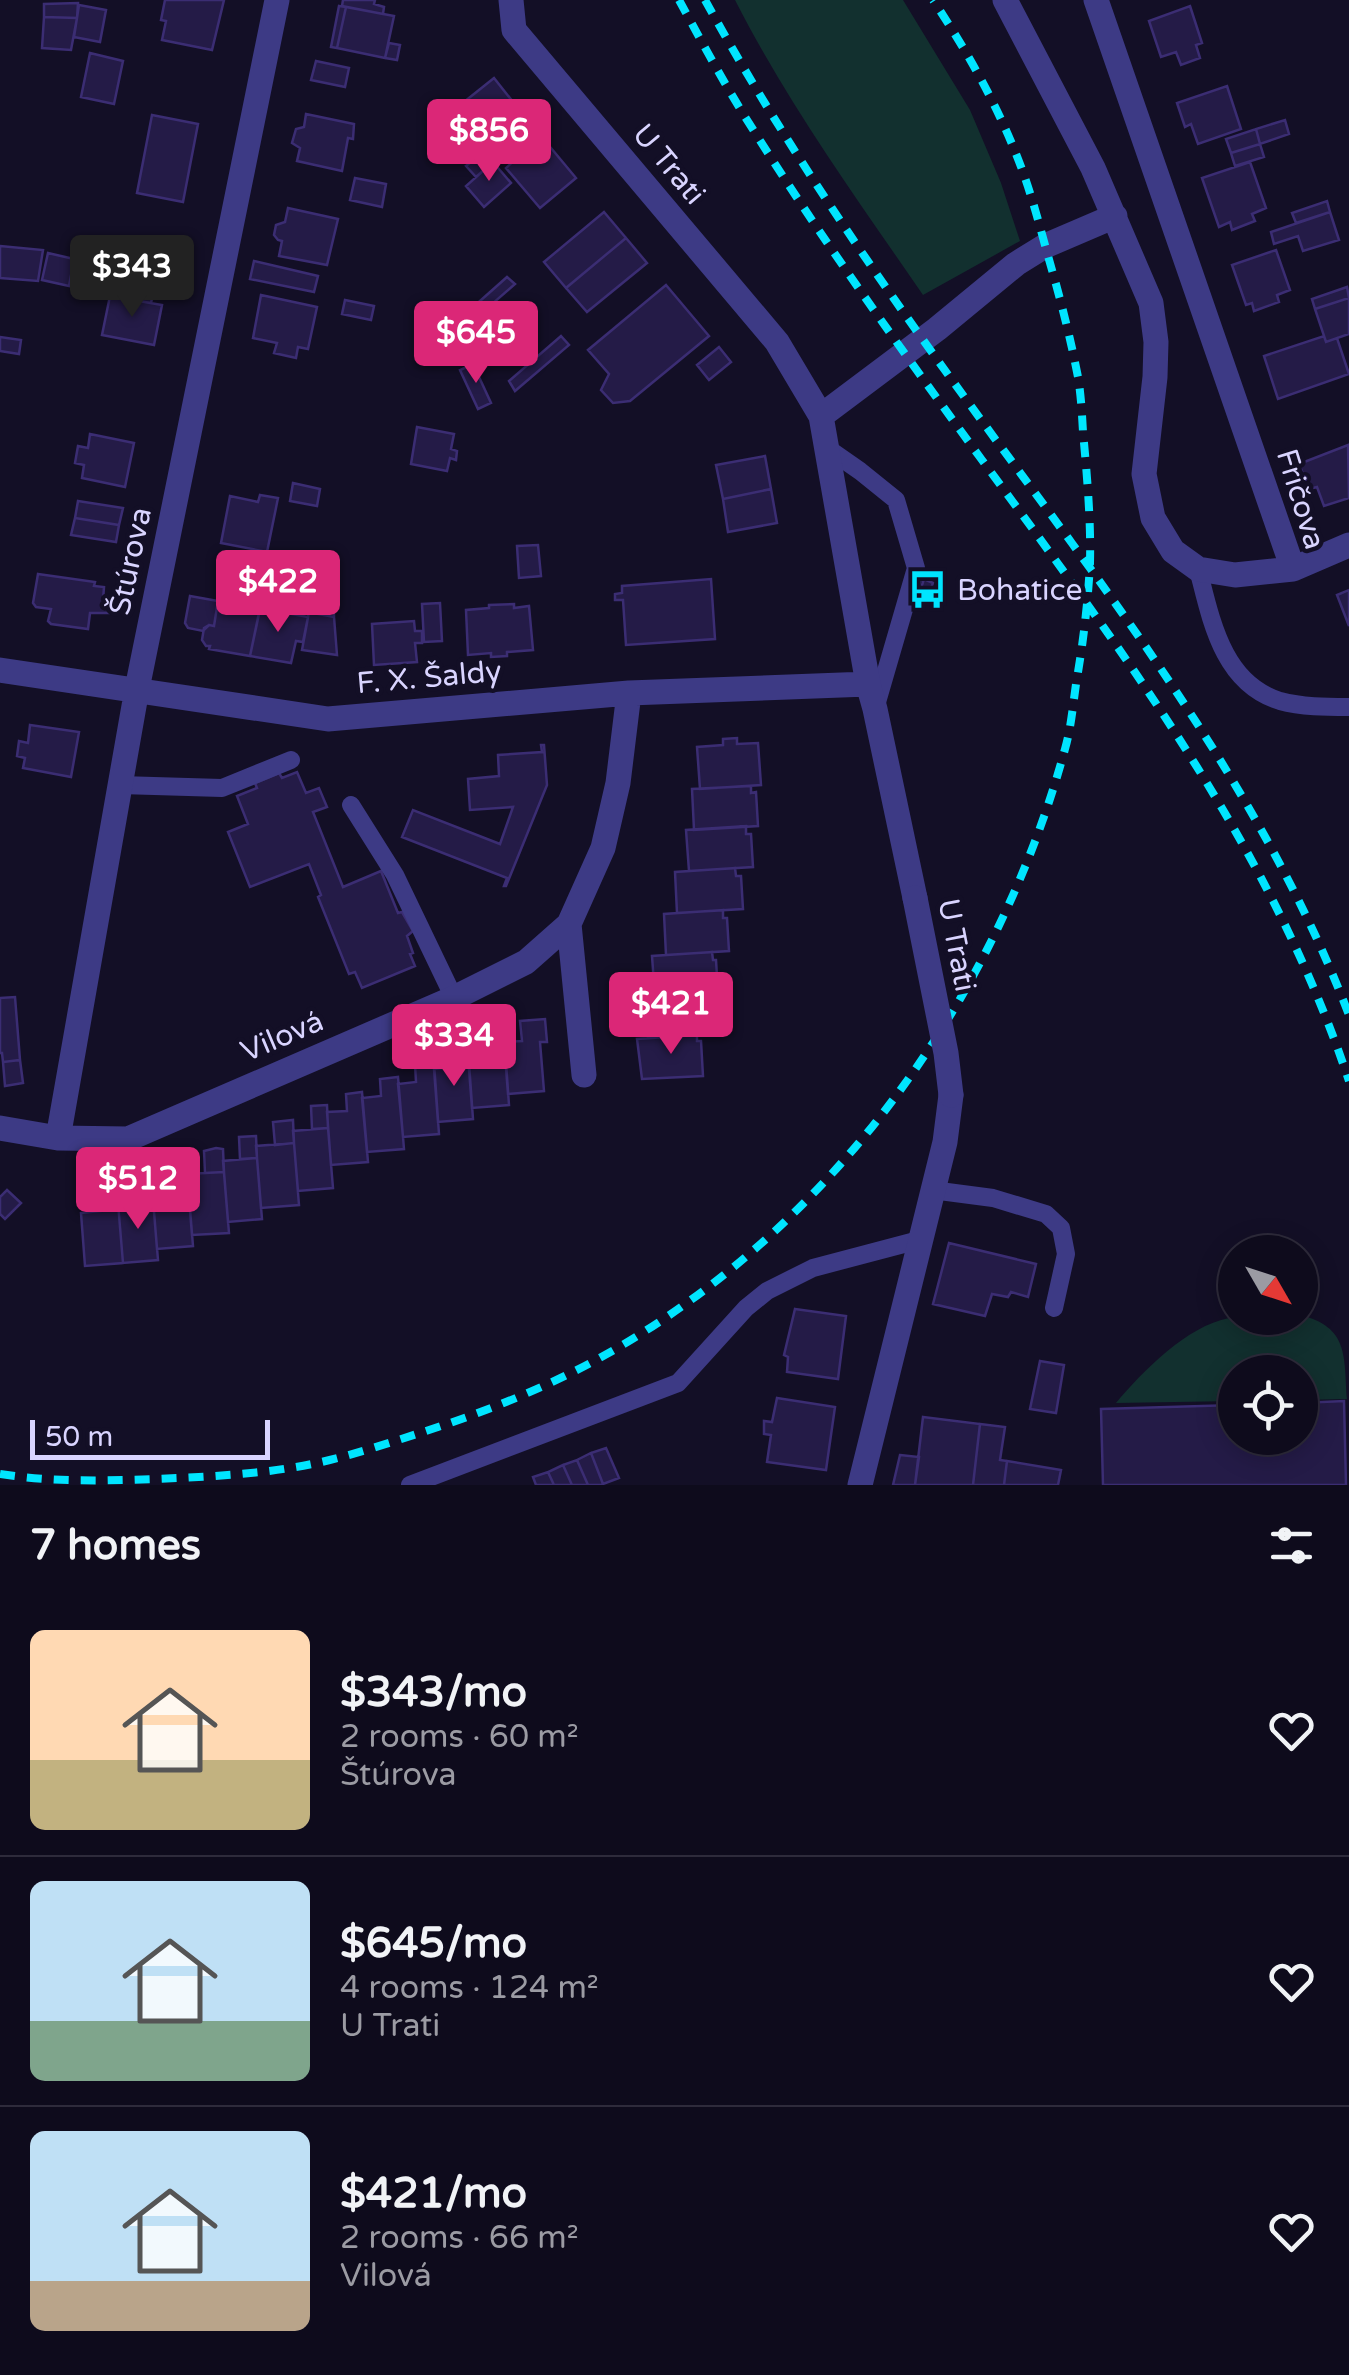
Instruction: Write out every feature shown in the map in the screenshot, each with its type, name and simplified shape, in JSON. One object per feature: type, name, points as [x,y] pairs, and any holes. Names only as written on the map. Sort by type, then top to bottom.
[{"type":"street","name":"Štúrova","points":[[58,1138],[137,689],[278,0]]},
{"type":"street","name":"U Trati","points":[[511,0],[514,30],[777,342],[822,416],[868,684],[915,898],[951,1095],[945,1142],[860,1485]]},
{"type":"street","points":[[1005,0],[1093,168],[1151,303],[1156,377],[1144,474],[1153,518],[1173,552],[1198,568]]},
{"type":"street","name":"Fričova","points":[[1096,0],[1293,569],[1236,576],[1198,568]]},
{"type":"street","points":[[822,416],[1024,259],[1115,216]]},
{"type":"street","points":[[1293,569],[1349,545]]},
{"type":"street","name":"F. X. Šaldy","points":[[0,670],[328,719],[630,693],[868,684]]},
{"type":"street","name":"Vilová","points":[[0,1128],[58,1138],[128,1138],[454,998],[526,962],[569,924],[603,848],[618,783],[630,693]]},
{"type":"street","name":"Vilová","points":[[569,924],[584,1075]]},
{"type":"lane","points":[[827,448],[896,500],[916,568],[875,709]]},
{"type":"lane","points":[[1198,568],[1212,625],[1229,662],[1246,682],[1278,700],[1349,707]]},
{"type":"lane","points":[[120,785],[222,788],[291,760]]},
{"type":"lane","points":[[350,805],[394,875],[454,998]]},
{"type":"lane","points":[[932,1190],[993,1198],[1046,1214],[1061,1228],[1066,1254],[1054,1308]]},
{"type":"lane","points":[[410,1485],[678,1383],[767,1290],[813,1268],[919,1240]]},
{"type":"green space","points":[[735,0],[903,0],[970,110],[1020,241],[923,295],[800,114]]},
{"type":"green space","points":[[1218,1321],[1218,1335],[1318,1335],[1318,1321],[1328,1327],[1341,1345],[1347,1399],[1318,1400],[1318,1355],[1218,1355],[1218,1401],[1116,1403],[1182,1340]]},
{"type":"building","points":[[165,0],[224,0],[212,50],[162,40]]},
{"type":"building","points":[[343,0],[375,0],[374,4],[384,7],[383,14],[342,6]]},
{"type":"building","points":[[78,3],[77,18],[44,17],[44,4]]},
{"type":"building","points":[[79,5],[106,10],[100,42],[74,37]]},
{"type":"building","points":[[339,6],[346,7],[337,48],[331,47]]},
{"type":"building","points":[[1190,6],[1202,43],[1196,45],[1200,58],[1181,65],[1176,52],[1161,57],[1149,21]]},
{"type":"building","points":[[346,7],[394,16],[385,58],[337,48]]},
{"type":"building","points":[[44,17],[77,18],[71,50],[42,48]]},
{"type":"building","points":[[389,43],[400,45],[397,60],[385,58]]},
{"type":"building","points":[[90,53],[123,61],[114,104],[81,97]]},
{"type":"building","points":[[316,61],[349,68],[345,87],[311,80]]},
{"type":"building","points":[[494,78],[521,112],[483,144],[454,110]]},
{"type":"building","points":[[1227,86],[1241,129],[1198,144],[1191,124],[1185,127],[1177,103]]},
{"type":"building","points":[[306,114],[354,124],[342,171],[297,161],[300,148],[292,143],[296,129],[304,127]]},
{"type":"building","points":[[152,115],[198,124],[183,202],[137,193]]},
{"type":"building","points":[[1285,120],[1289,134],[1260,144],[1256,129]]},
{"type":"building","points":[[1256,129],[1260,144],[1231,153],[1226,139]]},
{"type":"building","points":[[546,142],[576,178],[540,208],[506,168],[517,158],[521,162]]},
{"type":"building","points":[[1260,144],[1264,157],[1235,166],[1231,153]]},
{"type":"building","points":[[485,151],[493,162],[476,177],[466,166]]},
{"type":"building","points":[[493,162],[511,183],[484,207],[466,186]]},
{"type":"building","points":[[1250,162],[1266,208],[1252,214],[1255,221],[1232,230],[1230,222],[1219,227],[1202,178]]},
{"type":"building","points":[[355,178],[386,184],[382,207],[350,200]]},
{"type":"building","points":[[1327,201],[1330,212],[1296,223],[1292,213]]},
{"type":"building","points":[[288,208],[338,219],[327,265],[279,256],[282,241],[274,235],[276,225],[285,222]]},
{"type":"building","points":[[604,212],[626,238],[566,288],[544,262]]},
{"type":"building","points":[[1330,212],[1339,240],[1303,251],[1298,236],[1274,244],[1271,232]]},
{"type":"building","points":[[626,238],[647,263],[587,312],[566,288]]},
{"type":"building","points":[[127,244],[153,249],[149,268],[123,262]]},
{"type":"building","points":[[0,246],[43,250],[38,281],[0,278]]},
{"type":"building","points":[[1276,250],[1290,290],[1277,295],[1279,302],[1254,311],[1252,303],[1246,305],[1232,265]]},
{"type":"building","points":[[48,253],[74,259],[69,286],[42,280]]},
{"type":"building","points":[[94,259],[122,265],[120,277],[92,271]]},
{"type":"building","points":[[254,261],[318,276],[314,292],[250,279]]},
{"type":"building","points":[[507,277],[515,284],[468,325],[462,317]]},
{"type":"building","points":[[666,285],[709,336],[630,401],[613,403],[601,390],[609,374],[588,350]]},
{"type":"building","points":[[1347,287],[1349,298],[1315,309],[1312,299]]},
{"type":"building","points":[[113,288],[153,294],[151,303],[110,296]]},
{"type":"building","points":[[261,295],[317,307],[308,349],[298,347],[296,358],[274,353],[277,343],[253,338]]},
{"type":"building","points":[[110,296],[162,305],[154,345],[102,335]]},
{"type":"building","points":[[1349,298],[1349,334],[1326,342],[1315,309]]},
{"type":"building","points":[[345,300],[374,306],[371,320],[342,314]]},
{"type":"building","points":[[561,336],[569,345],[515,391],[509,381]]},
{"type":"building","points":[[1324,336],[1326,342],[1337,338],[1349,374],[1278,399],[1264,356]]},
{"type":"building","points":[[0,337],[21,340],[19,354],[0,351]]},
{"type":"building","points":[[719,347],[731,362],[709,380],[697,365]]},
{"type":"building","points":[[473,364],[491,403],[478,409],[460,370]]},
{"type":"building","points":[[417,427],[454,434],[451,449],[457,451],[456,460],[450,458],[447,471],[411,464]]},
{"type":"building","points":[[90,434],[134,443],[125,487],[82,478],[84,465],[75,463],[78,446],[88,448]]},
{"type":"building","points":[[1348,445],[1349,498],[1324,506],[1317,487],[1309,489],[1299,464]]},
{"type":"building","points":[[765,456],[771,489],[723,499],[716,465]]},
{"type":"building","points":[[293,483],[320,489],[317,506],[290,501]]},
{"type":"building","points":[[771,489],[777,523],[728,532],[723,499]]},
{"type":"building","points":[[260,495],[278,498],[267,552],[221,543],[230,496],[258,502]]},
{"type":"building","points":[[78,501],[123,508],[119,525],[75,518]]},
{"type":"building","points":[[75,518],[119,525],[116,542],[71,535]]},
{"type":"building","points":[[538,545],[541,576],[519,578],[517,546]]},
{"type":"building","points":[[38,574],[95,582],[94,586],[104,587],[103,600],[111,601],[109,613],[90,613],[88,629],[51,624],[51,609],[33,603]]},
{"type":"building","points":[[711,579],[715,639],[626,645],[623,600],[615,600],[615,594],[622,593],[622,586]]},
{"type":"building","points":[[924,579],[933,583],[926,601],[918,597]]},
{"type":"building","points":[[318,586],[334,586],[334,617],[313,613]]},
{"type":"building","points":[[1349,590],[1349,626],[1337,595]]},
{"type":"building","points":[[190,596],[218,601],[214,626],[203,631],[188,628],[185,623]]},
{"type":"building","points":[[247,597],[262,600],[250,656],[209,649],[202,640],[204,628],[214,626],[218,601],[245,605]]},
{"type":"building","points":[[440,603],[442,641],[424,642],[422,604]]},
{"type":"building","points":[[514,604],[514,608],[529,606],[533,650],[507,652],[507,656],[468,655],[466,610]]},
{"type":"building","points":[[260,608],[308,617],[303,642],[296,641],[291,663],[250,656]]},
{"type":"building","points":[[309,612],[334,617],[337,655],[302,650]]},
{"type":"building","points":[[414,621],[415,631],[422,631],[422,643],[415,643],[417,662],[374,665],[372,624]]},
{"type":"building","points":[[30,725],[79,732],[71,777],[23,768],[25,758],[17,756],[19,741],[28,743]]},
{"type":"building","points":[[737,738],[737,744],[758,743],[761,785],[700,789],[697,747],[723,745],[723,739]]},
{"type":"building","points":[[541,745],[547,785],[506,886],[507,878],[402,837],[413,810],[500,844],[513,807],[470,810],[468,779],[499,776],[498,755],[542,752]]},
{"type":"building","points":[[297,772],[306,793],[319,788],[327,807],[313,812],[343,887],[381,871],[398,913],[402,912],[413,931],[407,936],[415,966],[362,988],[355,972],[349,974],[309,864],[250,887],[228,832],[248,824],[237,796],[279,773],[282,778]]},
{"type":"building","points":[[751,786],[751,793],[756,792],[758,826],[694,830],[692,789]]},
{"type":"building","points":[[746,826],[746,834],[751,834],[753,867],[689,871],[686,830]]},
{"type":"building","points":[[735,868],[736,876],[741,876],[743,909],[677,913],[675,872]]},
{"type":"building","points":[[723,910],[729,951],[666,955],[664,914]]},
{"type":"building","points":[[712,952],[718,993],[655,997],[652,956]]},
{"type":"building","points":[[702,994],[703,1001],[708,1001],[710,1034],[648,1038],[645,998]]},
{"type":"building","points":[[15,997],[20,1060],[3,1062],[0,998]]},
{"type":"building","points":[[545,1019],[547,1042],[540,1042],[544,1091],[508,1094],[504,1042],[522,1041],[520,1021]]},
{"type":"building","points":[[504,1034],[509,1105],[472,1108],[468,1056],[486,1054],[484,1036]]},
{"type":"building","points":[[697,1035],[697,1041],[701,1041],[703,1076],[642,1079],[637,1039]]},
{"type":"building","points":[[468,1049],[473,1119],[438,1122],[434,1069],[452,1067],[450,1050]]},
{"type":"building","points":[[20,1060],[23,1083],[5,1086],[3,1062]]},
{"type":"building","points":[[434,1063],[439,1134],[403,1137],[398,1084],[416,1082],[415,1064]]},
{"type":"building","points":[[398,1077],[404,1149],[367,1152],[362,1098],[381,1096],[380,1079]]},
{"type":"building","points":[[362,1092],[368,1162],[331,1165],[327,1112],[347,1111],[346,1094]]},
{"type":"building","points":[[327,1105],[328,1128],[312,1129],[311,1106]]},
{"type":"building","points":[[293,1120],[294,1143],[275,1145],[273,1122]]},
{"type":"building","points":[[328,1128],[333,1188],[298,1191],[293,1131]]},
{"type":"building","points":[[256,1136],[257,1158],[240,1159],[239,1137]]},
{"type":"building","points":[[294,1143],[299,1205],[261,1208],[256,1146]]},
{"type":"building","points":[[223,1149],[224,1172],[205,1173],[204,1151]]},
{"type":"building","points":[[257,1158],[262,1219],[228,1222],[223,1161]]},
{"type":"building","points":[[186,1161],[188,1184],[172,1185],[171,1163]]},
{"type":"building","points":[[224,1172],[229,1233],[192,1235],[187,1174]]},
{"type":"building","points":[[152,1177],[153,1200],[137,1201],[135,1178]]},
{"type":"building","points":[[116,1180],[118,1203],[100,1204],[99,1181]]},
{"type":"building","points":[[188,1184],[193,1246],[157,1249],[152,1186]]},
{"type":"building","points":[[7,1190],[21,1203],[5,1219],[0,1214],[0,1197]]},
{"type":"building","points":[[153,1200],[158,1260],[123,1263],[118,1203]]},
{"type":"building","points":[[118,1203],[123,1263],[85,1266],[81,1213],[101,1211],[100,1204]]},
{"type":"building","points":[[949,1243],[1036,1264],[1028,1297],[1011,1292],[1008,1297],[992,1294],[985,1316],[933,1304]]},
{"type":"building","points":[[795,1309],[846,1316],[838,1379],[787,1372],[788,1357],[784,1355]]},
{"type":"building","points":[[1040,1361],[1064,1365],[1056,1413],[1030,1409]]},
{"type":"building","points":[[777,1398],[835,1407],[826,1470],[767,1462],[771,1435],[764,1434],[764,1421],[772,1422]]},
{"type":"building","points":[[1344,1401],[1346,1485],[1103,1485],[1101,1409],[1218,1406],[1218,1455],[1318,1455],[1318,1402]]},
{"type":"building","points":[[923,1417],[980,1424],[973,1485],[915,1485]]},
{"type":"building","points":[[980,1424],[1005,1427],[1000,1460],[1007,1461],[1004,1485],[973,1485]]},
{"type":"building","points":[[606,1448],[619,1478],[603,1484],[591,1453]]},
{"type":"building","points":[[591,1453],[601,1485],[588,1485],[577,1460]]},
{"type":"building","points":[[900,1455],[919,1457],[915,1485],[893,1485]]},
{"type":"building","points":[[577,1460],[588,1485],[572,1485],[563,1465]]},
{"type":"building","points":[[1007,1461],[1061,1470],[1058,1485],[1004,1485]]},
{"type":"building","points":[[563,1465],[572,1485],[554,1485],[548,1472]]},
{"type":"building","points":[[548,1472],[554,1485],[536,1485],[533,1477]]},
{"type":"railway","points":[[679,0],[734,99],[808,215],[1089,607],[1190,756],[1279,913],[1317,995],[1349,1081]]},
{"type":"railway","points":[[705,0],[849,234],[1113,601],[1220,759],[1311,927],[1349,1015]]},
{"type":"railway","points":[[0,1474],[57,1480],[115,1480],[296,1467],[360,1452],[446,1424],[561,1378],[687,1303],[763,1242],[832,1173],[895,1098],[949,1017],[996,931],[1035,841],[1065,749],[1085,624],[1090,530],[1078,377],[1035,211],[995,107],[933,0]]},
{"type":"place","name":"Bohatice","points":[[927,590]]}]
